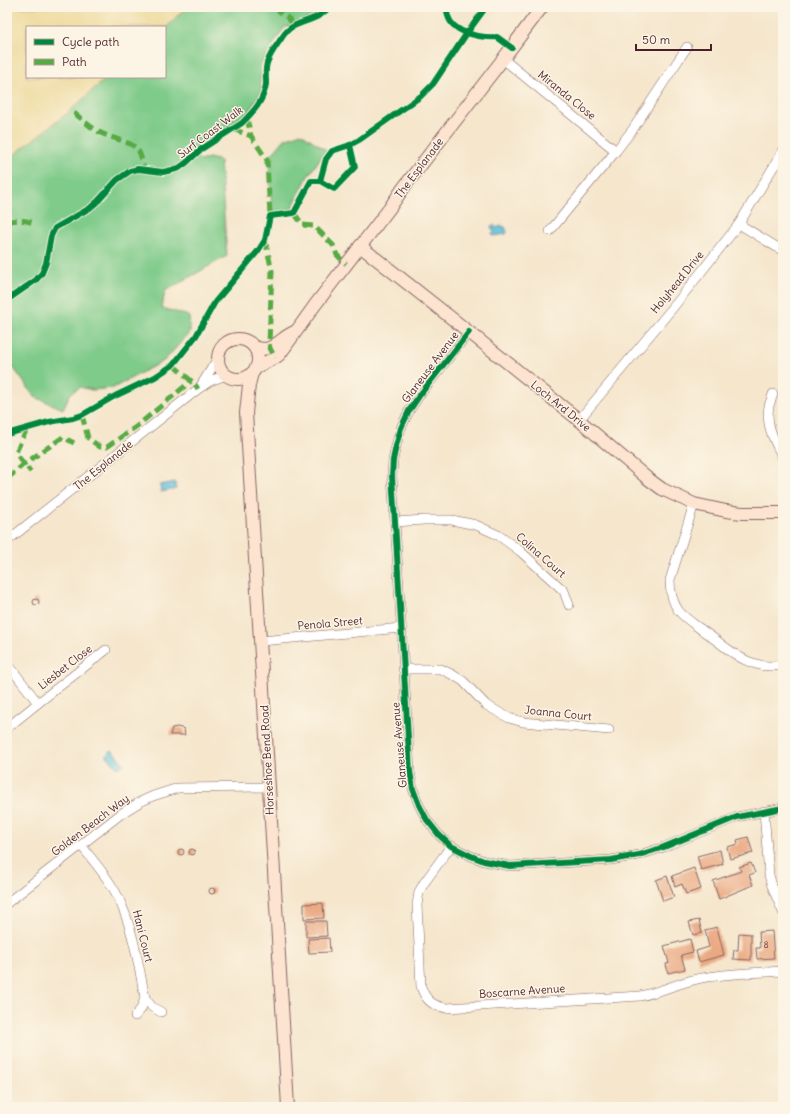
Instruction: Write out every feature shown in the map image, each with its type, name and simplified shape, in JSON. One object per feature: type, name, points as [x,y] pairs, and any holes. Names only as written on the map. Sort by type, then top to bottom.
[{"type":"street","name":"The Esplanade","points":[[255,369],[280,354],[404,187],[542,7]]},
{"type":"street","points":[[550,231],[616,151],[687,47]]},
{"type":"street","name":"Miranda Close","points":[[503,59],[616,151]]},
{"type":"street","name":"Holyhead Drive","points":[[579,420],[675,305],[739,224],[783,151]]},
{"type":"street","points":[[739,224],[783,251]]},
{"type":"street","name":"Loch Ard Drive","points":[[360,246],[579,420],[662,489],[694,504],[715,509],[742,513],[783,513]]},
{"type":"street","name":"The Esplanade","points":[[255,347],[260,349],[270,348],[283,338],[298,330]]},
{"type":"street","name":"Glaneuse Avenue","points":[[469,332],[409,411],[401,428],[396,446],[392,476],[410,771],[413,789],[419,806],[427,820],[439,835],[451,846],[484,861],[510,866],[611,860],[639,855],[664,847],[737,817],[783,808]]},
{"type":"street","points":[[237,339],[245,340],[255,347],[258,352],[258,361],[255,369],[247,376],[231,377],[222,371],[219,366],[218,358],[220,348],[225,343],[237,339]]},
{"type":"street","name":"The Esplanade","points":[[198,389],[204,382],[218,358]]},
{"type":"street","name":"Horseshoe Bend Road","points":[[255,369],[249,385],[246,413],[288,1107]]},
{"type":"street","name":"The Esplanade","points":[[7,541],[198,389],[210,381],[231,377]]},
{"type":"street","name":"Horseshoe Bend Road","points":[[231,377],[240,389],[246,413]]},
{"type":"street","points":[[773,394],[769,406],[768,417],[774,439],[783,458]]},
{"type":"street","points":[[694,504],[670,580],[672,595],[678,610],[688,619],[745,660],[766,666],[783,665]]},
{"type":"street","name":"Colina Court","points":[[394,522],[452,520],[476,525],[498,535],[520,551],[564,591],[569,606]]},
{"type":"street","name":"Penola Street","points":[[261,641],[401,628]]},
{"type":"street","name":"Liesbet Close","points":[[7,728],[106,650]]},
{"type":"street","name":"Liesbet Close","points":[[7,663],[38,703]]},
{"type":"street","name":"Joanna Court","points":[[403,669],[441,669],[453,674],[463,681],[486,705],[498,713],[523,722],[609,730]]},
{"type":"street","name":"Golden Beach Way","points":[[7,903],[81,845],[140,802],[166,791],[178,788],[268,787]]},
{"type":"street","points":[[764,811],[769,874],[772,886],[783,912]]},
{"type":"street","name":"Hani Court","points":[[81,845],[108,881],[123,908],[129,923],[145,998]]},
{"type":"street","name":"Boscarne Avenue","points":[[451,846],[424,883],[419,892],[417,905],[421,987],[424,995],[430,1002],[437,1006],[447,1008],[640,996],[696,979],[722,975],[783,971]]},
{"type":"street","points":[[135,1016],[141,1009],[145,998],[152,1006],[161,1012]]},
{"type":"green space","points":[[186,7],[325,7],[316,15],[284,28],[260,65],[261,92],[248,113],[193,151],[200,161],[209,158],[220,161],[227,256],[165,291],[162,308],[189,316],[190,332],[165,360],[113,388],[92,390],[80,387],[70,394],[63,409],[35,397],[7,359],[7,160],[70,111],[99,84],[108,78],[166,78],[166,28]]},
{"type":"green space","points":[[301,133],[326,150],[308,176],[291,210],[272,213],[269,158],[285,139]]},
{"type":"sand","points":[[7,7],[186,7],[166,28],[166,26],[26,26],[26,78],[108,78],[99,84],[70,111],[7,160]]},
{"type":"water","points":[[494,225],[497,228],[501,226],[505,227],[507,232],[506,234],[493,236],[492,233],[495,231],[491,226]]},
{"type":"water","points":[[175,482],[176,489],[161,492],[160,485]]},
{"type":"water","points":[[112,750],[124,764],[118,768],[106,755]]},
{"type":"building","points":[[36,599],[39,602],[36,605],[33,602]]},
{"type":"building","points":[[177,727],[184,729],[185,735],[170,735],[172,728]]},
{"type":"building","points":[[748,837],[753,853],[730,859],[727,847],[738,844],[737,840]]},
{"type":"building","points":[[181,849],[184,852],[181,855],[178,852]]},
{"type":"building","points":[[192,849],[195,852],[192,855],[189,852]]},
{"type":"building","points":[[720,850],[723,864],[701,870],[697,856]]},
{"type":"building","points":[[751,863],[755,873],[749,875],[753,885],[719,899],[713,881],[741,871],[739,867]]},
{"type":"building","points":[[694,868],[701,889],[686,894],[682,884],[675,887],[672,876]]},
{"type":"building","points":[[667,876],[674,897],[663,901],[656,880]]},
{"type":"building","points":[[212,888],[215,891],[212,894],[209,891]]},
{"type":"building","points":[[323,903],[324,918],[304,919],[304,904]]},
{"type":"building","points":[[699,920],[702,933],[693,935],[689,922]]},
{"type":"building","points":[[306,921],[326,921],[327,936],[306,937]]},
{"type":"building","points":[[717,927],[724,955],[699,962],[696,951],[709,947],[705,930]]},
{"type":"building","points":[[772,931],[774,958],[757,959],[756,948],[760,948],[759,932]]},
{"type":"building","points":[[739,933],[751,934],[751,960],[733,959],[734,950],[738,950]]},
{"type":"building","points":[[329,938],[330,952],[309,953],[308,939]]},
{"type":"building","points":[[690,939],[693,952],[681,955],[685,969],[668,973],[666,964],[669,963],[664,946]]},
{"type":"marked path","points":[[274,7],[289,19],[294,26]]},
{"type":"marked path","points":[[74,113],[99,132],[136,148],[142,158],[144,169]]},
{"type":"marked path","points":[[247,118],[251,136],[267,160],[270,216]]},
{"type":"marked path","points":[[233,129],[251,136]]},
{"type":"marked path","points":[[294,213],[303,225],[314,226],[333,245],[337,255],[346,264]]},
{"type":"marked path","points":[[7,222],[21,220],[34,223]]},
{"type":"marked path","points":[[265,240],[272,271],[269,343],[275,358]]},
{"type":"marked path","points":[[173,365],[195,384],[198,389]]},
{"type":"marked path","points":[[82,415],[88,438],[100,447],[107,447],[137,426],[191,381]]},
{"type":"marked path","points":[[27,429],[16,452],[31,472]]},
{"type":"marked path","points":[[7,479],[24,464],[63,437],[74,443]]},
{"type":"cycle path","name":"Surf Coast Walk","points":[[7,300],[36,280],[42,273],[46,263],[51,236],[55,228],[90,208],[117,180],[130,171],[138,169],[163,172],[179,168],[200,150],[242,123],[254,110],[263,96],[266,84],[267,63],[271,53],[284,35],[292,27],[317,17],[329,7]]},
{"type":"cycle path","points":[[447,7],[447,13],[451,22],[462,31],[476,36],[497,37],[512,48]]},
{"type":"cycle path","points":[[7,434],[49,422],[82,415],[115,396],[155,377],[173,365],[196,336],[215,302],[258,251],[265,240],[270,216],[294,213],[311,181],[320,181],[326,159],[332,151],[350,145],[359,140],[421,96],[433,84],[486,7]]},
{"type":"cycle path","points":[[320,181],[334,189],[355,167],[350,145]]},
{"type":"cycle path","points":[[469,332],[409,411],[401,428],[393,460],[392,476],[410,771],[413,789],[427,820],[439,835],[451,846],[484,861],[510,866],[611,860],[639,855],[664,847],[737,817],[783,808]]}]
